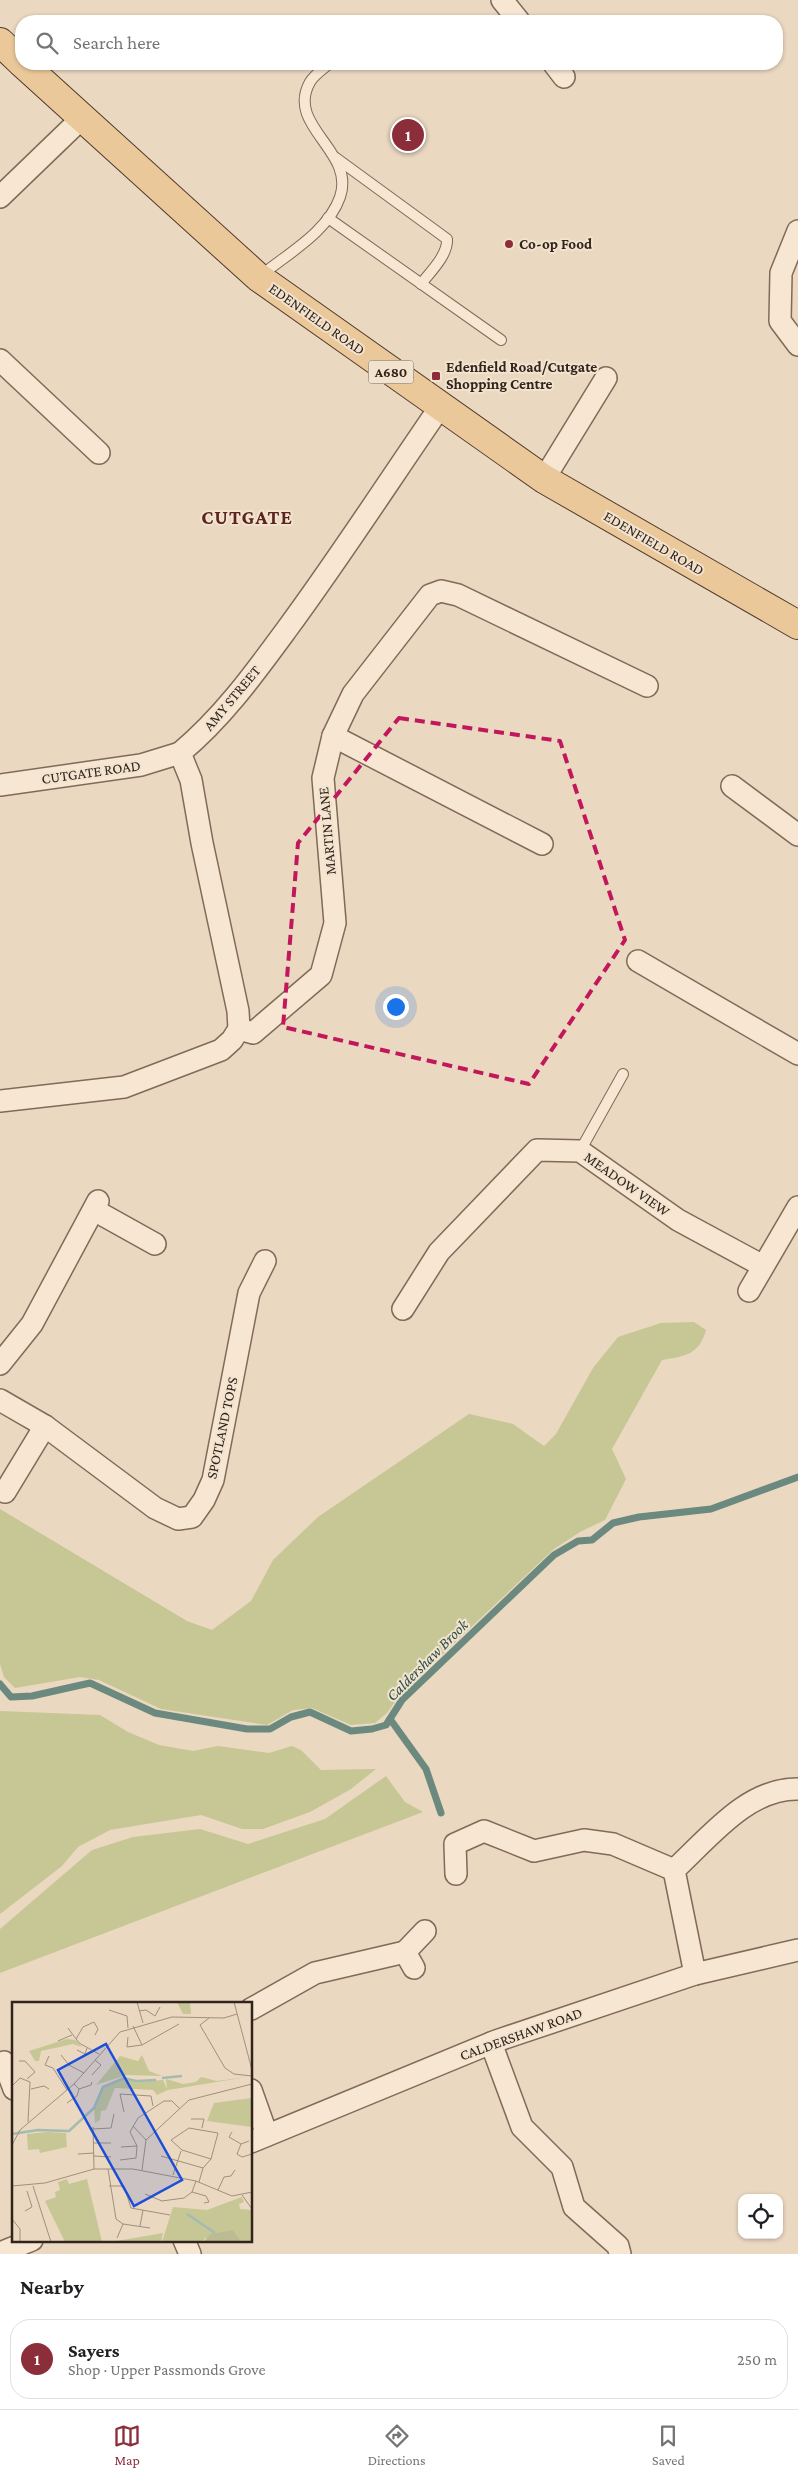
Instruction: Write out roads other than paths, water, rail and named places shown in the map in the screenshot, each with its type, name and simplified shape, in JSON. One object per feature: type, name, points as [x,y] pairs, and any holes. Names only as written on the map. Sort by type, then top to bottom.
[{"type":"main road","name":"EDENFIELD ROAD","points":[[0,42],[15,56]]},
{"type":"main road","name":"EDENFIELD ROAD","points":[[30,70],[258,278],[544,479],[798,624]]},
{"type":"street","points":[[502,0],[514,15]]},
{"type":"street","points":[[0,197],[82,118]]},
{"type":"street","points":[[798,231],[781,274],[780,321],[798,345]]},
{"type":"street","points":[[0,360],[99,453]]},
{"type":"street","points":[[544,479],[606,378]]},
{"type":"street","name":"AMY STREET","points":[[180,753],[208,730],[237,697],[323,581],[440,406]]},
{"type":"street","name":"MARTIN LANE","points":[[239,1029],[253,1033],[321,975],[335,924],[323,778],[333,736],[353,694],[430,595],[441,592],[458,595],[647,686]]},
{"type":"street","points":[[333,736],[542,844]]},
{"type":"street","points":[[0,1101],[124,1087],[220,1050],[232,1040],[239,1029],[238,1011],[202,843],[191,780],[180,753]]},
{"type":"street","name":"CUTGATE ROAD","points":[[0,785],[141,765],[180,753]]},
{"type":"street","points":[[732,786],[798,835]]},
{"type":"street","points":[[638,961],[798,1054]]},
{"type":"street","name":"MEADOW VIEW","points":[[403,1309],[439,1252],[538,1150],[580,1151],[678,1220],[763,1266]]},
{"type":"street","points":[[0,1364],[32,1324],[96,1205],[155,1244]]},
{"type":"street","points":[[749,1291],[798,1207]]},
{"type":"street","name":"SPOTLAND TOPS","points":[[0,1400],[45,1426],[155,1508],[178,1519],[192,1517],[204,1500],[213,1480],[249,1293],[265,1261]]},
{"type":"street","points":[[5,1492],[45,1426]]},
{"type":"street","points":[[674,1870],[743,1806],[780,1789],[798,1789]]},
{"type":"street","points":[[456,1874],[454,1844],[484,1831],[534,1851],[584,1840],[613,1844],[674,1870]]},
{"type":"street","points":[[674,1870],[695,1974]]},
{"type":"street","points":[[252,2008],[315,1973],[409,1960],[425,1931]]},
{"type":"street","name":"CALDERSHAW ROAD","points":[[259,2139],[491,2043],[695,1974],[798,1950]]},
{"type":"street","points":[[491,2043],[522,2127],[562,2167],[574,2207],[618,2246],[620,2254]]},
{"type":"street","points":[[4,2062],[12,2084]]},
{"type":"street","points":[[0,2098],[12,2091]]},
{"type":"street","points":[[252,2096],[259,2139]]},
{"type":"street","points":[[0,2252],[27,2242]]},
{"type":"street","points":[[185,2242],[190,2254]]},
{"type":"lane","points":[[322,70],[310,81],[303,100],[306,116],[336,158],[448,239],[448,246],[422,284]]},
{"type":"lane","points":[[258,278],[324,225],[340,196],[341,178],[336,158]]},
{"type":"lane","points":[[328,218],[501,340]]},
{"type":"lane","points":[[580,1151],[623,1074]]},
{"type":"waterway","name":"Caldershaw Brook","points":[[0,1684],[11,1697],[32,1696],[90,1683],[155,1713],[247,1729],[270,1729],[291,1717],[310,1712],[351,1731],[372,1729],[386,1725],[402,1700],[554,1555],[578,1541],[592,1540],[613,1523],[639,1517],[711,1509],[798,1477]]},
{"type":"waterway","points":[[390,1719],[426,1769],[441,1813]]},
{"type":"place","name":"Sayers","points":[[408,135]]},
{"type":"place","name":"Co-op Food","points":[[509,244]]},
{"type":"place","name":"Edenfield Road/Cutgate Shopping Centre","points":[[436,376]]},
{"type":"district","name":"CUTGATE","points":[[247,517]]}]
